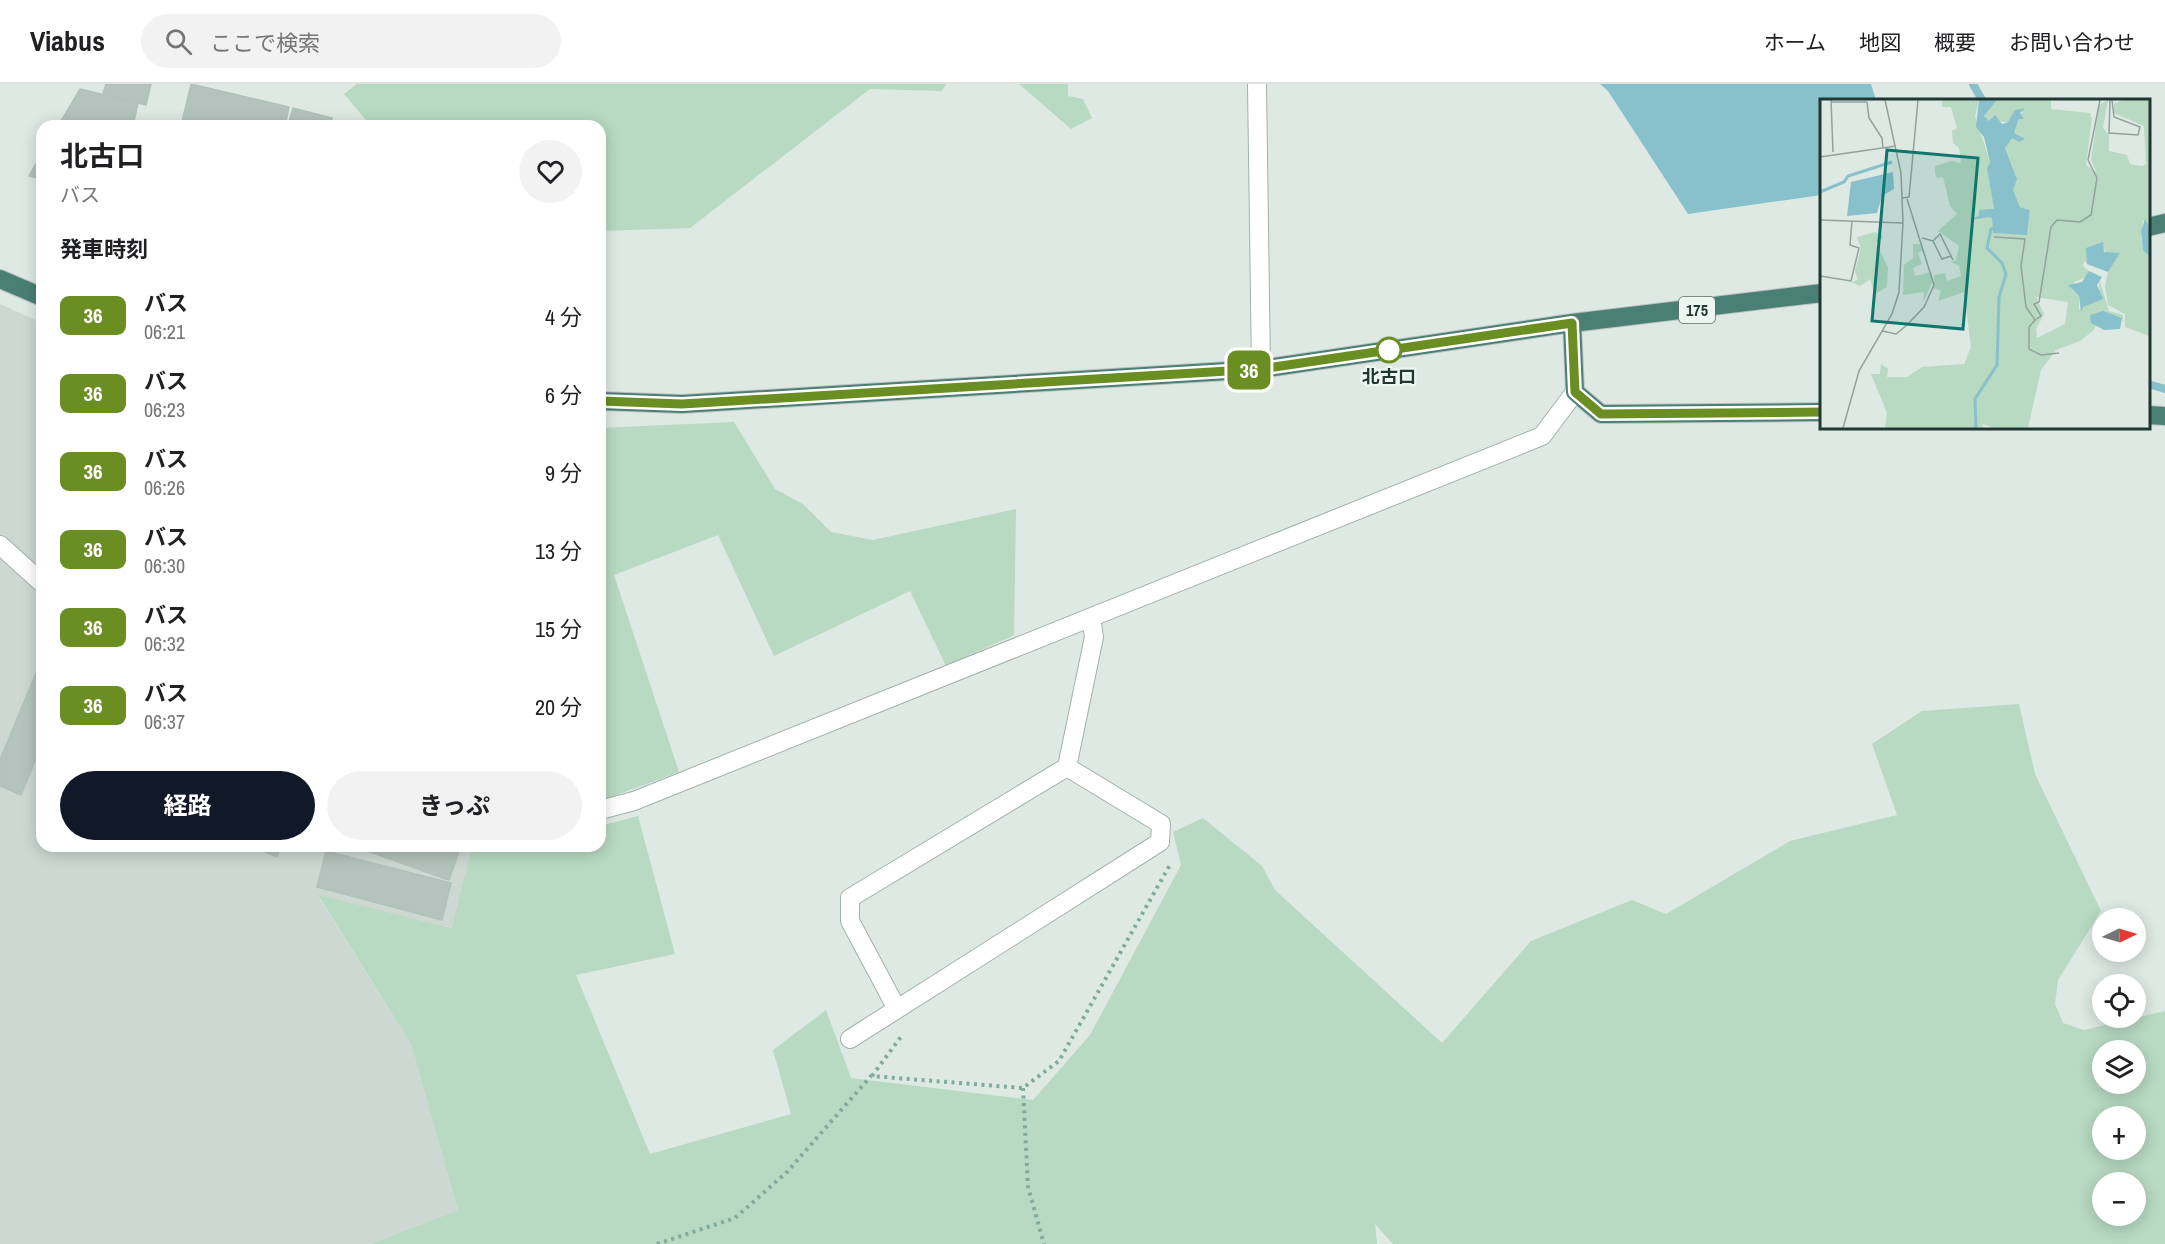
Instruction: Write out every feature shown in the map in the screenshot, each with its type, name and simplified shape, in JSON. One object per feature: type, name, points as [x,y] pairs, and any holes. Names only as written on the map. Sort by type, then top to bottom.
[{"type":"highway","points":[[2150,227],[2165,223]]},
{"type":"highway","points":[[0,279],[36,294]]},
{"type":"highway","name":"175","points":[[606,401],[682,404],[1261,369],[1572,323],[1820,293]]},
{"type":"highway","points":[[1572,323],[1575,392],[1601,414],[1820,412]]},
{"type":"street","points":[[1257,84],[1261,369]]},
{"type":"street","points":[[606,808],[634,801],[1542,436],[1575,392]]},
{"type":"street","points":[[0,545],[36,578]]},
{"type":"street","points":[[897,1009],[850,921],[850,898],[1067,767],[1094,637],[1091,618]]},
{"type":"street","points":[[850,1039],[1160,842],[1161,824],[1067,767]]},
{"type":"path","points":[[871,1076],[1023,1088],[1059,1061],[1171,863],[1160,842]]},
{"type":"path","points":[[657,1244],[735,1218],[787,1172],[871,1076],[909,1027],[897,1009]]},
{"type":"path","points":[[1023,1088],[1028,1186],[1044,1244]]},
{"type":"shaded area","points":[[0,304],[36,320],[36,852],[471,852],[453,928],[318,896],[411,1044],[458,1210],[371,1244],[0,1244]]},
{"type":"green space","points":[[357,84],[946,84],[942,91],[870,89],[690,228],[606,231],[606,120],[366,120],[344,94]]},
{"type":"green space","points":[[1019,84],[1068,84],[1068,96],[1083,99],[1092,118],[1071,129]]},
{"type":"green space","points":[[734,422],[775,489],[803,504],[831,532],[873,540],[1016,509],[1014,635],[946,666],[910,591],[774,656],[718,535],[614,575],[679,772],[606,799],[606,428]]},
{"type":"green space","points":[[2019,704],[2035,774],[2100,908],[2092,908],[2092,925],[2058,980],[2055,1004],[2063,1023],[2084,1030],[2146,1028],[2146,1015],[2165,1011],[2165,1244],[1393,1244],[1375,1224],[1377,1244],[371,1244],[458,1210],[411,1044],[318,895],[452,928],[471,852],[606,852],[606,824],[638,816],[675,954],[576,975],[650,1154],[791,1114],[773,1050],[826,1010],[851,1078],[1033,1100],[1090,1035],[1181,865],[1173,832],[1203,818],[1262,866],[1275,890],[1442,1043],[1531,941],[1632,900],[1666,914],[1790,841],[1897,815],[1872,744],[1922,711]]},
{"type":"water","points":[[1600,84],[1871,84],[1876,99],[1820,99],[1820,195],[1688,214],[1608,91]]},
{"type":"building","points":[[106,84],[151,84],[146,105],[103,94]]},
{"type":"building","points":[[191,84],[289,107],[286,120],[182,120]]},
{"type":"building","points":[[80,89],[138,103],[134,120],[62,120]]},
{"type":"building","points":[[293,108],[332,118],[332,120],[290,120]]},
{"type":"building","points":[[36,164],[36,178],[29,176]]},
{"type":"building","points":[[36,673],[36,715],[21,709]]},
{"type":"building","points":[[21,709],[36,715],[36,759],[21,795],[0,786],[0,760]]},
{"type":"building","points":[[265,852],[279,852],[277,857]]},
{"type":"building","points":[[326,852],[451,883],[442,920],[317,887]]},
{"type":"building","points":[[370,852],[459,852],[449,880]]},
{"type":"waterway","points":[[1973,84],[1981,99]]},
{"type":"waterway","points":[[2150,385],[2165,389]]},
{"type":"bus line","name":"36","points":[[606,401],[682,404],[1102,381],[1261,369],[1572,323],[1575,392],[1601,414],[1820,412]]},
{"type":"place","name":"北古口","points":[[1389,350]]}]
